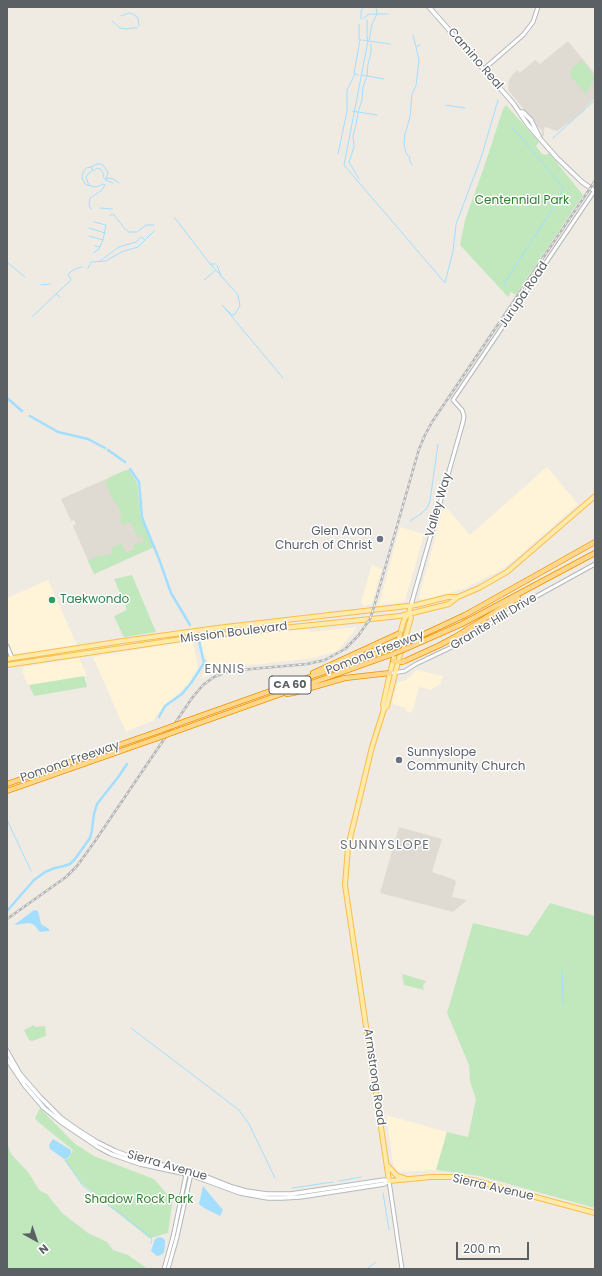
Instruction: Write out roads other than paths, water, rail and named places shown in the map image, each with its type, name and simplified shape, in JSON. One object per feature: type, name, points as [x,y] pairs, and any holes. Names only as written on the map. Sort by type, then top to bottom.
[{"type":"highway","name":"Pomona Freeway","points":[[7,784],[405,643],[465,615],[595,542]]},
{"type":"highway","name":"Pomona Freeway","points":[[7,791],[403,650],[462,624],[595,554]]},
{"type":"highway","points":[[395,661],[405,661],[448,641],[541,582]]},
{"type":"highway","points":[[280,688],[400,634]]},
{"type":"highway","points":[[280,695],[293,694],[345,678],[392,673]]},
{"type":"main road","name":"Camino Real","points":[[429,7],[520,112],[523,112],[533,124],[539,138],[577,179],[595,190]]},
{"type":"main road","name":"Mission Boulevard","points":[[7,665],[195,637],[400,616],[449,604],[458,597],[479,588],[507,572],[595,496]]},
{"type":"main road","name":"Mission Boulevard","points":[[7,659],[194,631],[411,605],[458,597]]},
{"type":"main road","name":"Valley Way","points":[[344,885],[348,846],[372,747],[384,709],[383,705],[395,661],[400,634],[411,605]]},
{"type":"main road","name":"Valley Way","points":[[395,661],[411,618],[409,613]]},
{"type":"main road","points":[[194,631],[195,637]]},
{"type":"main road","name":"Armstrong Road","points":[[344,885],[389,1181]]},
{"type":"main road","name":"Sierra Avenue","points":[[7,1051],[20,1074],[40,1097],[61,1118],[78,1130],[115,1151],[144,1161],[189,1172],[246,1191],[267,1194],[296,1193],[384,1180],[389,1181],[444,1177],[472,1180],[595,1213]]},
{"type":"main road","name":"Sierra Avenue","points":[[7,1059],[20,1080],[44,1108],[87,1140],[111,1154],[140,1164],[189,1172]]},
{"type":"main road","points":[[387,1165],[397,1176],[407,1179]]},
{"type":"street","points":[[484,69],[524,35],[533,22],[538,7]]},
{"type":"street","name":"Jurupa Road","points":[[453,400],[595,190]]},
{"type":"street","name":"Valley Way","points":[[411,605],[463,422],[464,416],[462,410],[453,400]]},
{"type":"street","name":"Granite Hill Drive","points":[[392,673],[405,671],[416,664],[456,645],[517,607],[595,564]]},
{"type":"street","points":[[7,646],[12,658]]},
{"type":"street","points":[[164,1269],[189,1172]]},
{"type":"street","points":[[168,1269],[177,1237],[189,1172]]},
{"type":"street","name":"Armstrong Road","points":[[389,1181],[402,1269]]},
{"type":"water","points":[[34,910],[38,911],[41,924],[49,929],[49,931],[40,932],[30,923],[14,925]]},
{"type":"water","points":[[53,1139],[71,1150],[71,1154],[68,1158],[64,1159],[50,1149],[49,1145]]},
{"type":"water","points":[[203,1186],[223,1210],[220,1216],[199,1204]]},
{"type":"water","points":[[159,1237],[165,1240],[165,1244],[164,1252],[157,1256],[151,1251],[155,1239]]},
{"type":"waterway","points":[[361,19],[361,11],[364,7]]},
{"type":"waterway","points":[[376,7],[377,14],[388,14]]},
{"type":"waterway","points":[[121,16],[129,13],[133,14],[138,18],[139,26]]},
{"type":"waterway","points":[[363,19],[369,14],[377,14],[372,24],[369,41],[390,44]]},
{"type":"waterway","points":[[367,20],[368,41]]},
{"type":"waterway","points":[[112,21],[120,28],[137,28]]},
{"type":"waterway","points":[[359,24],[359,39],[361,40]]},
{"type":"waterway","points":[[413,35],[416,47],[420,45]]},
{"type":"waterway","points":[[358,75],[354,73],[360,40]]},
{"type":"waterway","points":[[363,40],[368,41],[344,165],[445,283],[453,251],[456,224],[481,158],[498,100]]},
{"type":"waterway","points":[[359,179],[349,162],[354,147],[353,136],[362,100],[363,87],[367,76],[371,44]]},
{"type":"waterway","points":[[412,165],[404,145],[405,134],[410,117],[412,94],[416,86],[419,60],[416,47]]},
{"type":"waterway","points":[[338,154],[347,111],[347,90],[355,74]]},
{"type":"waterway","points":[[362,75],[384,79]]},
{"type":"waterway","points":[[553,138],[595,100]]},
{"type":"waterway","points":[[445,105],[465,108]]},
{"type":"waterway","points":[[352,111],[377,115]]},
{"type":"waterway","points":[[505,285],[505,282],[555,205],[563,189],[512,127]]},
{"type":"waterway","points":[[106,180],[108,172],[102,164],[97,164],[91,167],[93,171],[97,168],[100,169],[104,174],[103,176],[105,179],[106,180],[113,183]]},
{"type":"waterway","points":[[91,167],[86,168],[83,172],[82,178],[85,184],[96,187],[105,185],[102,190],[90,198],[89,205],[91,209]]},
{"type":"waterway","points":[[90,186],[86,177],[92,171]]},
{"type":"waterway","points":[[107,178],[113,179],[119,183]]},
{"type":"waterway","points":[[100,208],[112,209]]},
{"type":"waterway","points":[[109,216],[112,214],[114,215],[129,232],[137,232],[146,225],[154,225]]},
{"type":"waterway","points":[[175,218],[215,269]]},
{"type":"waterway","points":[[93,253],[99,249],[103,240],[106,225],[94,222]]},
{"type":"waterway","points":[[89,228],[105,233]]},
{"type":"waterway","points":[[88,268],[91,262],[106,261],[121,252],[138,247],[154,231]]},
{"type":"waterway","points":[[89,236],[103,240]]},
{"type":"waterway","points":[[100,261],[119,247],[136,242],[141,237],[144,239]]},
{"type":"waterway","points":[[95,246],[100,247]]},
{"type":"waterway","points":[[7,262],[25,277]]},
{"type":"waterway","points":[[210,264],[215,264]]},
{"type":"waterway","points":[[217,265],[221,276]]},
{"type":"waterway","points":[[60,297],[56,294],[71,280],[68,274],[75,269],[82,267]]},
{"type":"waterway","points":[[204,280],[216,270],[238,295],[240,306],[234,315],[232,315],[222,305]]},
{"type":"waterway","points":[[41,285],[50,284]]},
{"type":"waterway","points":[[32,317],[56,294]]},
{"type":"waterway","points":[[223,306],[283,378]]},
{"type":"waterway","points":[[7,398],[22,411]]},
{"type":"waterway","points":[[30,416],[58,432],[88,439],[105,448]]},
{"type":"waterway","points":[[410,521],[422,513],[427,508],[430,501],[438,444]]},
{"type":"waterway","points":[[108,450],[125,462]]},
{"type":"waterway","points":[[130,469],[139,482],[142,517],[171,593],[190,625]]},
{"type":"waterway","points":[[159,717],[165,706],[182,694],[204,663],[199,641]]},
{"type":"waterway","points":[[92,829],[97,804],[127,764]]},
{"type":"waterway","points":[[7,820],[31,871]]},
{"type":"waterway","points":[[7,911],[34,880],[45,872],[70,864],[90,838],[92,831]]},
{"type":"waterway","points":[[562,970],[563,1004]]},
{"type":"waterway","points":[[131,1028],[239,1110],[249,1124],[275,1178]]},
{"type":"waterway","points":[[66,1158],[66,1161],[83,1186],[151,1237],[151,1243]]},
{"type":"waterway","points":[[339,1181],[361,1177]]},
{"type":"waterway","points":[[292,1188],[333,1182]]},
{"type":"waterway","points":[[383,1193],[389,1230]]},
{"type":"waterway","points":[[367,1269],[376,1262]]},
{"type":"railway","points":[[7,919],[66,877],[77,866],[192,698],[203,685],[214,677],[229,671],[307,664],[325,660],[345,649],[358,636],[370,619],[419,449],[425,435],[432,422],[595,181]]},
{"type":"place","name":"Glen Avon Church of Christ","points":[[380,539]]},
{"type":"place","name":"Taekwondo","points":[[52,600]]},
{"type":"place","name":"Sunnyslope Community Church","points":[[399,760]]},
{"type":"district","name":"ENNIS","points":[[225,670]]},
{"type":"district","name":"SUNNYSLOPE","points":[[385,846]]},
{"type":"park label","name":"Centennial Park","points":[[522,201]]},
{"type":"park label","name":"Shadow Rock Park","points":[[139,1200]]}]
